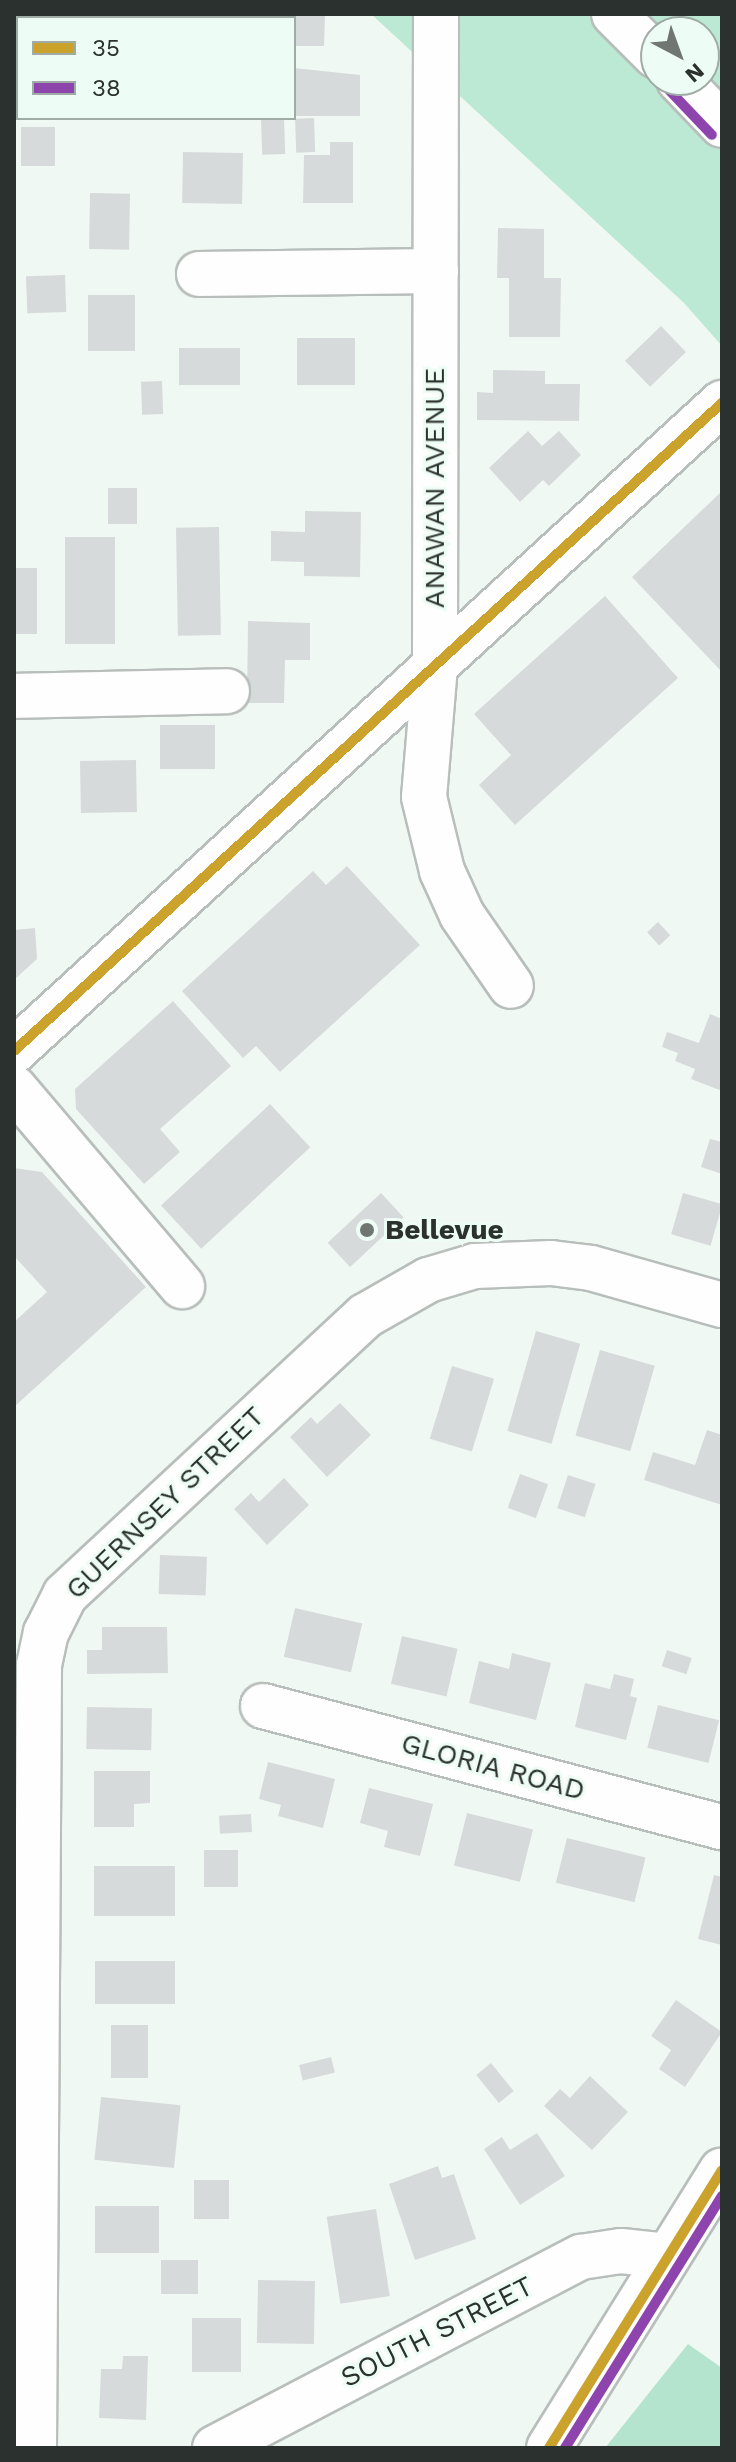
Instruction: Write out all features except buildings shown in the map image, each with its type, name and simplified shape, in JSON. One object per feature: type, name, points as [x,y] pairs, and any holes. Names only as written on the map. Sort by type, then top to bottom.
[{"type":"street","name":"ANAWAN AVENUE","points":[[436,14],[435,666],[423,761],[429,827],[462,915],[511,986]]},
{"type":"street","points":[[614,14],[640,40]]},
{"type":"street","points":[[694,96],[722,125]]},
{"type":"street","points":[[199,274],[436,271]]},
{"type":"street","points":[[14,1051],[722,403]]},
{"type":"street","points":[[14,696],[227,691]]},
{"type":"street","points":[[14,1088],[173,1276]]},
{"type":"street","name":"GUERNSEY STREET","points":[[34,2448],[25,1877],[39,1665],[46,1633],[65,1595],[365,1316],[439,1276],[513,1262],[591,1268],[722,1305]]},
{"type":"street","name":"GLORIA ROAD","points":[[263,1706],[722,1827]]},
{"type":"street","points":[[549,2448],[722,2170]]},
{"type":"street","name":"SOUTH STREET","points":[[215,2448],[581,2257],[621,2251],[668,2256]]},
{"type":"green space","points":[[371,14],[722,14],[722,346],[684,303]]},
{"type":"green space","points":[[688,2344],[722,2368],[722,2448],[605,2448]]},
{"type":"transit line","name":"38","points":[[675,96],[712,135]]},
{"type":"transit line","name":"35","points":[[14,1051],[722,403]]},
{"type":"transit line","name":"35","points":[[549,2448],[722,2170]]},
{"type":"transit line","name":"38","points":[[565,2448],[722,2196]]},
{"type":"place","name":"Bellevue","points":[[367,1230]]}]
